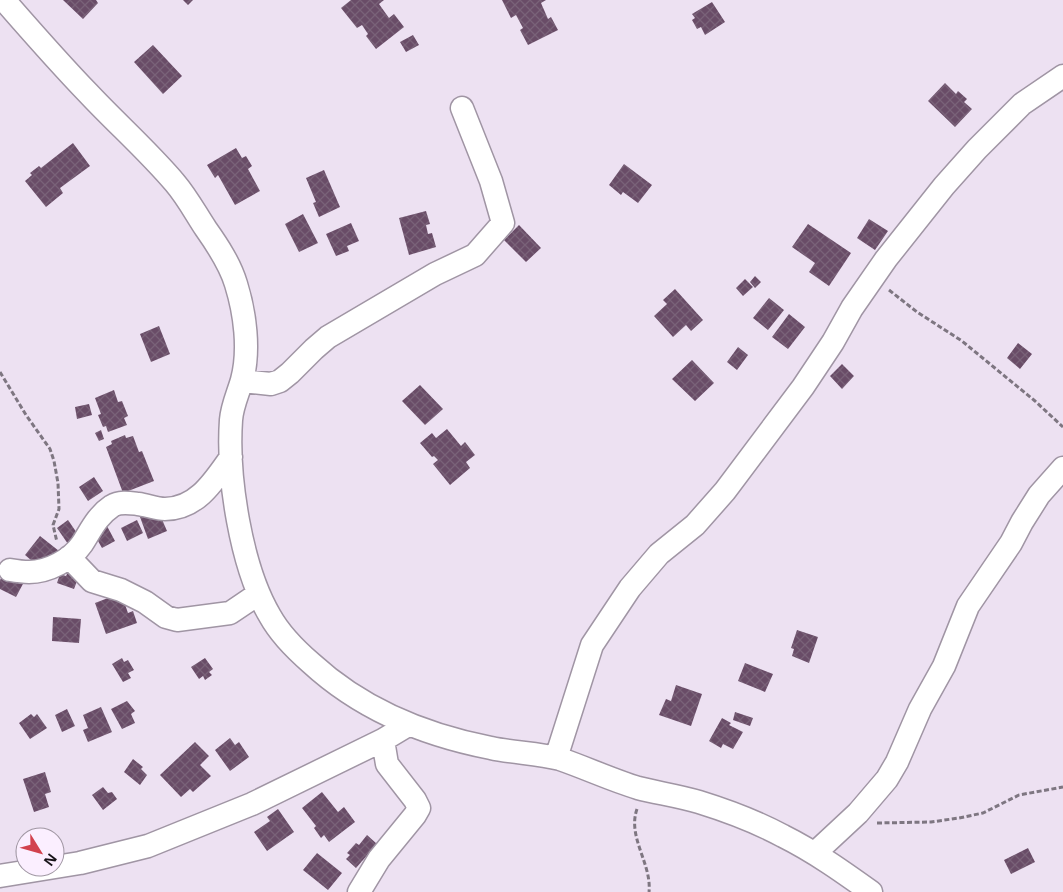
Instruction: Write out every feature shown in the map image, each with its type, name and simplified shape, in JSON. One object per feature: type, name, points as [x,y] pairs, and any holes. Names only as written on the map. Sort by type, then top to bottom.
[{"type":"street","points":[[4,0],[89,94],[177,185],[224,254],[236,281],[242,310],[246,361],[231,418],[233,494],[248,561],[258,594],[271,618],[288,640],[310,663],[354,697],[408,725],[453,740],[493,749],[556,758],[622,783],[726,811],[782,835],[815,853],[871,892]]},
{"type":"street","points":[[556,758],[592,645],[630,588],[660,554],[695,525],[725,491],[803,386],[833,342],[852,308],[944,186],[977,149],[1022,104],[1063,76]]},
{"type":"street","points":[[242,381],[260,384],[271,384],[280,381],[328,338],[435,274],[475,255],[503,223],[491,181],[462,108]]},
{"type":"street","points":[[10,570],[29,572],[50,568],[69,558],[81,545],[101,514],[114,504],[129,503],[163,509],[180,507],[197,498],[211,485],[231,457]]},
{"type":"street","points":[[815,853],[847,824],[887,779],[897,762],[920,709],[944,666],[968,606],[1006,550],[1039,495],[1063,468]]},
{"type":"street","points":[[69,558],[92,581],[121,590],[145,602],[166,617],[177,620],[230,613],[258,594]]},
{"type":"street","points":[[0,876],[80,863],[148,846],[252,804],[383,740],[408,725]]},
{"type":"street","points":[[359,892],[379,859],[419,808],[387,764],[383,740]]},
{"type":"path","points":[[875,276],[892,294],[962,341],[1035,401],[1063,427]]},
{"type":"path","points":[[0,372],[50,449],[58,483],[59,509],[54,525],[56,539],[69,558]]},
{"type":"path","points":[[847,824],[931,822],[959,818],[983,813],[1019,795],[1063,787]]},
{"type":"path","points":[[644,789],[633,818],[649,892]]},
{"type":"building","points":[[63,0],[96,0],[98,3],[83,19]]},
{"type":"building","points":[[183,0],[193,0],[188,5]]},
{"type":"building","points":[[351,0],[384,0],[379,4],[389,18],[394,14],[404,27],[376,49],[366,36],[368,34],[362,25],[357,28],[341,8]]},
{"type":"building","points":[[502,0],[546,0],[541,3],[548,19],[551,17],[558,30],[528,45],[520,30],[523,28],[516,15],[511,18]]},
{"type":"building","points":[[712,2],[725,22],[705,35],[701,27],[697,29],[692,20],[695,18],[692,14]]},
{"type":"building","points":[[413,35],[419,45],[406,52],[400,42]]},
{"type":"building","points":[[153,45],[182,76],[163,94],[134,62]]},
{"type":"building","points":[[945,83],[956,94],[958,91],[967,99],[964,102],[972,109],[955,127],[928,101]]},
{"type":"building","points":[[73,143],[90,166],[60,188],[63,193],[46,207],[25,181],[32,175],[30,173],[39,166],[41,168]]},
{"type":"building","points":[[236,148],[242,158],[246,156],[252,166],[248,169],[260,191],[235,205],[218,175],[215,178],[207,165]]},
{"type":"building","points":[[624,164],[652,185],[638,203],[623,192],[621,195],[609,185]]},
{"type":"building","points":[[324,170],[340,207],[319,217],[313,203],[316,202],[306,178]]},
{"type":"building","points":[[426,211],[430,224],[426,225],[428,234],[432,233],[436,247],[409,255],[399,218]]},
{"type":"building","points":[[303,214],[318,243],[299,252],[285,224]]},
{"type":"building","points":[[869,219],[888,231],[875,250],[857,238]]},
{"type":"building","points":[[351,223],[359,241],[347,246],[349,251],[336,256],[326,234]]},
{"type":"building","points":[[808,224],[851,253],[829,286],[809,272],[815,263],[792,247]]},
{"type":"building","points":[[519,225],[541,248],[526,262],[504,240]]},
{"type":"building","points":[[755,276],[761,282],[755,288],[750,282]]},
{"type":"building","points":[[745,279],[753,287],[743,296],[736,288]]},
{"type":"building","points":[[675,289],[703,320],[691,331],[686,325],[673,337],[654,316],[667,304],[663,300]]},
{"type":"building","points":[[769,298],[784,310],[768,330],[753,318]]},
{"type":"building","points":[[789,314],[805,327],[788,349],[772,337]]},
{"type":"building","points":[[159,326],[170,354],[151,362],[140,334]]},
{"type":"building","points":[[1018,343],[1032,354],[1020,369],[1007,358]]},
{"type":"building","points":[[738,347],[748,355],[737,370],[727,362]]},
{"type":"building","points":[[692,360],[714,383],[695,401],[672,379]]},
{"type":"building","points":[[842,364],[854,376],[842,389],[830,376]]},
{"type":"building","points":[[420,385],[443,409],[425,425],[402,401]]},
{"type":"building","points":[[114,390],[118,402],[122,401],[128,416],[124,418],[127,425],[108,432],[106,426],[103,427],[98,415],[101,414],[95,398]]},
{"type":"building","points":[[89,404],[92,415],[77,419],[75,407]]},
{"type":"building","points":[[447,429],[461,446],[465,442],[475,455],[466,462],[470,468],[450,485],[433,464],[438,460],[434,456],[432,457],[420,443],[432,433],[436,438]]},
{"type":"building","points":[[101,430],[104,439],[99,441],[95,433]]},
{"type":"building","points":[[125,435],[126,438],[133,436],[139,452],[142,451],[154,481],[123,493],[106,447],[112,444],[111,441]]},
{"type":"building","points":[[94,477],[103,491],[88,501],[79,487]]},
{"type":"building","points":[[156,510],[167,531],[148,539],[140,517]]},
{"type":"building","points":[[68,520],[79,536],[68,544],[57,528]]},
{"type":"building","points":[[137,520],[143,533],[127,541],[121,528]]},
{"type":"building","points":[[107,526],[115,541],[102,548],[94,534]]},
{"type":"building","points":[[40,536],[59,551],[39,567],[25,555]]},
{"type":"building","points":[[4,572],[24,582],[16,597],[0,589],[0,580]]},
{"type":"building","points":[[68,572],[79,576],[74,589],[57,583],[60,574],[66,576]]},
{"type":"building","points":[[121,593],[128,613],[133,611],[137,623],[106,634],[95,603]]},
{"type":"building","points":[[53,617],[81,619],[79,643],[52,641]]},
{"type":"building","points":[[797,630],[818,637],[809,663],[792,656],[794,649],[791,648]]},
{"type":"building","points":[[122,658],[124,662],[128,660],[134,670],[128,673],[131,678],[123,682],[112,664]]},
{"type":"building","points":[[205,658],[213,669],[209,672],[212,675],[205,680],[203,676],[199,679],[191,667]]},
{"type":"building","points":[[745,663],[773,674],[765,692],[738,681]]},
{"type":"building","points":[[676,685],[702,694],[691,726],[659,715],[666,699],[671,701]]},
{"type":"building","points":[[127,701],[135,711],[131,714],[135,723],[122,729],[111,709]]},
{"type":"building","points":[[101,707],[112,732],[88,742],[83,730],[88,728],[83,715]]},
{"type":"building","points":[[67,709],[75,726],[62,732],[55,715]]},
{"type":"building","points":[[735,712],[753,718],[750,726],[733,720]]},
{"type":"building","points":[[31,714],[34,717],[37,714],[47,728],[30,739],[19,723]]},
{"type":"building","points":[[722,718],[731,723],[729,725],[743,732],[733,749],[723,744],[721,748],[709,741]]},
{"type":"building","points":[[230,738],[235,745],[239,742],[249,757],[230,771],[215,750]]},
{"type":"building","points":[[195,742],[209,756],[200,765],[211,776],[193,792],[190,789],[181,797],[160,775]]},
{"type":"building","points":[[133,759],[143,767],[141,769],[147,775],[140,785],[124,772]]},
{"type":"building","points":[[45,772],[51,792],[45,794],[49,807],[34,812],[23,779]]},
{"type":"building","points":[[103,787],[108,793],[112,792],[117,799],[103,810],[92,795]]},
{"type":"building","points":[[322,792],[338,812],[344,807],[355,822],[329,842],[324,835],[321,838],[314,828],[316,826],[302,808]]},
{"type":"building","points":[[278,809],[294,832],[267,851],[254,832],[270,821],[267,817]]},
{"type":"building","points":[[367,835],[377,844],[356,868],[346,859],[350,855],[347,853],[356,843],[359,845]]},
{"type":"building","points":[[1028,848],[1035,862],[1011,874],[1004,860]]},
{"type":"building","points":[[317,853],[342,873],[328,890],[303,870]]}]
